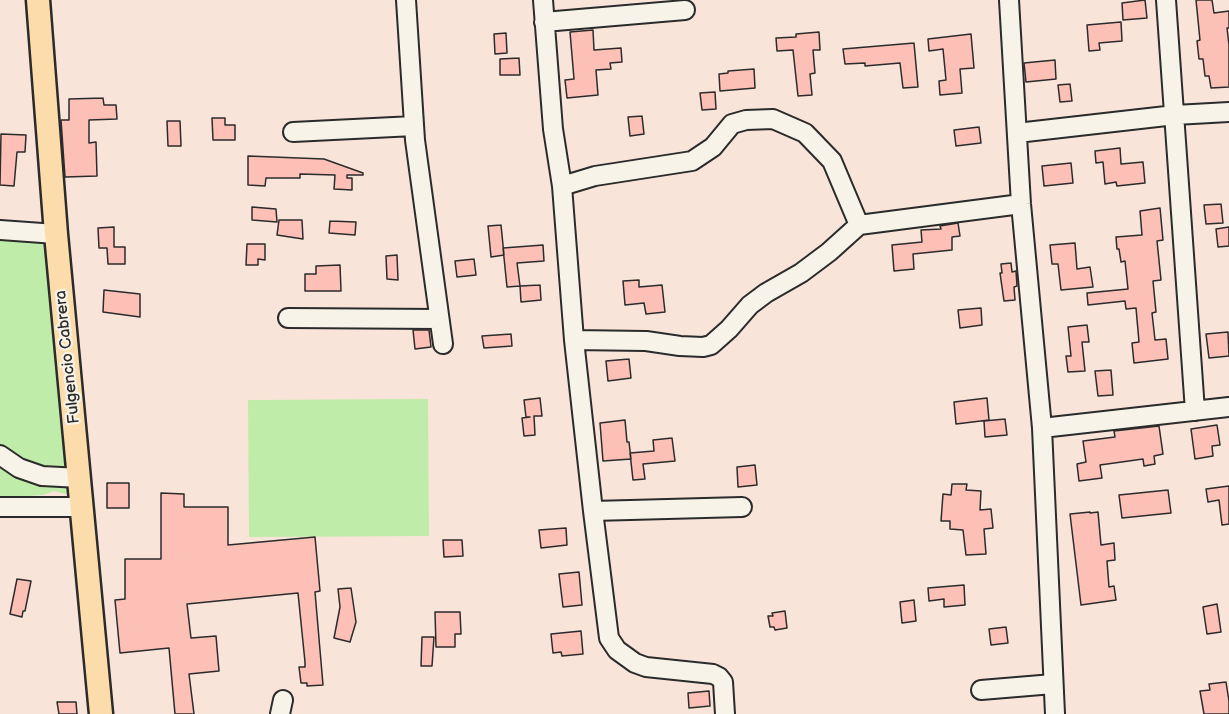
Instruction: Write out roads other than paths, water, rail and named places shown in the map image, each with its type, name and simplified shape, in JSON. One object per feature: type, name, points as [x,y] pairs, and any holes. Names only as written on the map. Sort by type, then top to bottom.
[{"type":"main road","name":"Fulgencio Cabrera","points":[[38,0],[56,234],[101,714]]},
{"type":"street","points":[[406,0],[414,126],[443,345]]},
{"type":"street","points":[[543,0],[553,129],[562,186],[574,340],[609,638],[617,650],[635,663],[646,667],[713,674],[719,677],[723,682],[725,714]]},
{"type":"street","points":[[1009,0],[1021,204],[1042,428],[1055,714]]},
{"type":"street","points":[[1166,0],[1195,411]]},
{"type":"street","points":[[544,22],[686,10]]},
{"type":"street","points":[[1017,133],[1229,111]]},
{"type":"street","points":[[562,186],[595,176],[692,161],[713,147],[732,124],[746,120],[773,119],[805,133],[832,161],[859,225]]},
{"type":"street","points":[[293,132],[414,126]]},
{"type":"street","points":[[574,340],[646,341],[703,347],[711,345],[750,305],[801,273],[859,225],[1021,204]]},
{"type":"street","points":[[0,230],[56,234]]},
{"type":"street","points":[[288,318],[439,319]]},
{"type":"street","points":[[1042,428],[1229,407]]},
{"type":"street","points":[[0,455],[19,468],[42,476],[80,478]]},
{"type":"street","points":[[0,507],[82,507]]},
{"type":"street","points":[[593,511],[742,507]]},
{"type":"street","points":[[981,690],[1053,684]]}]
